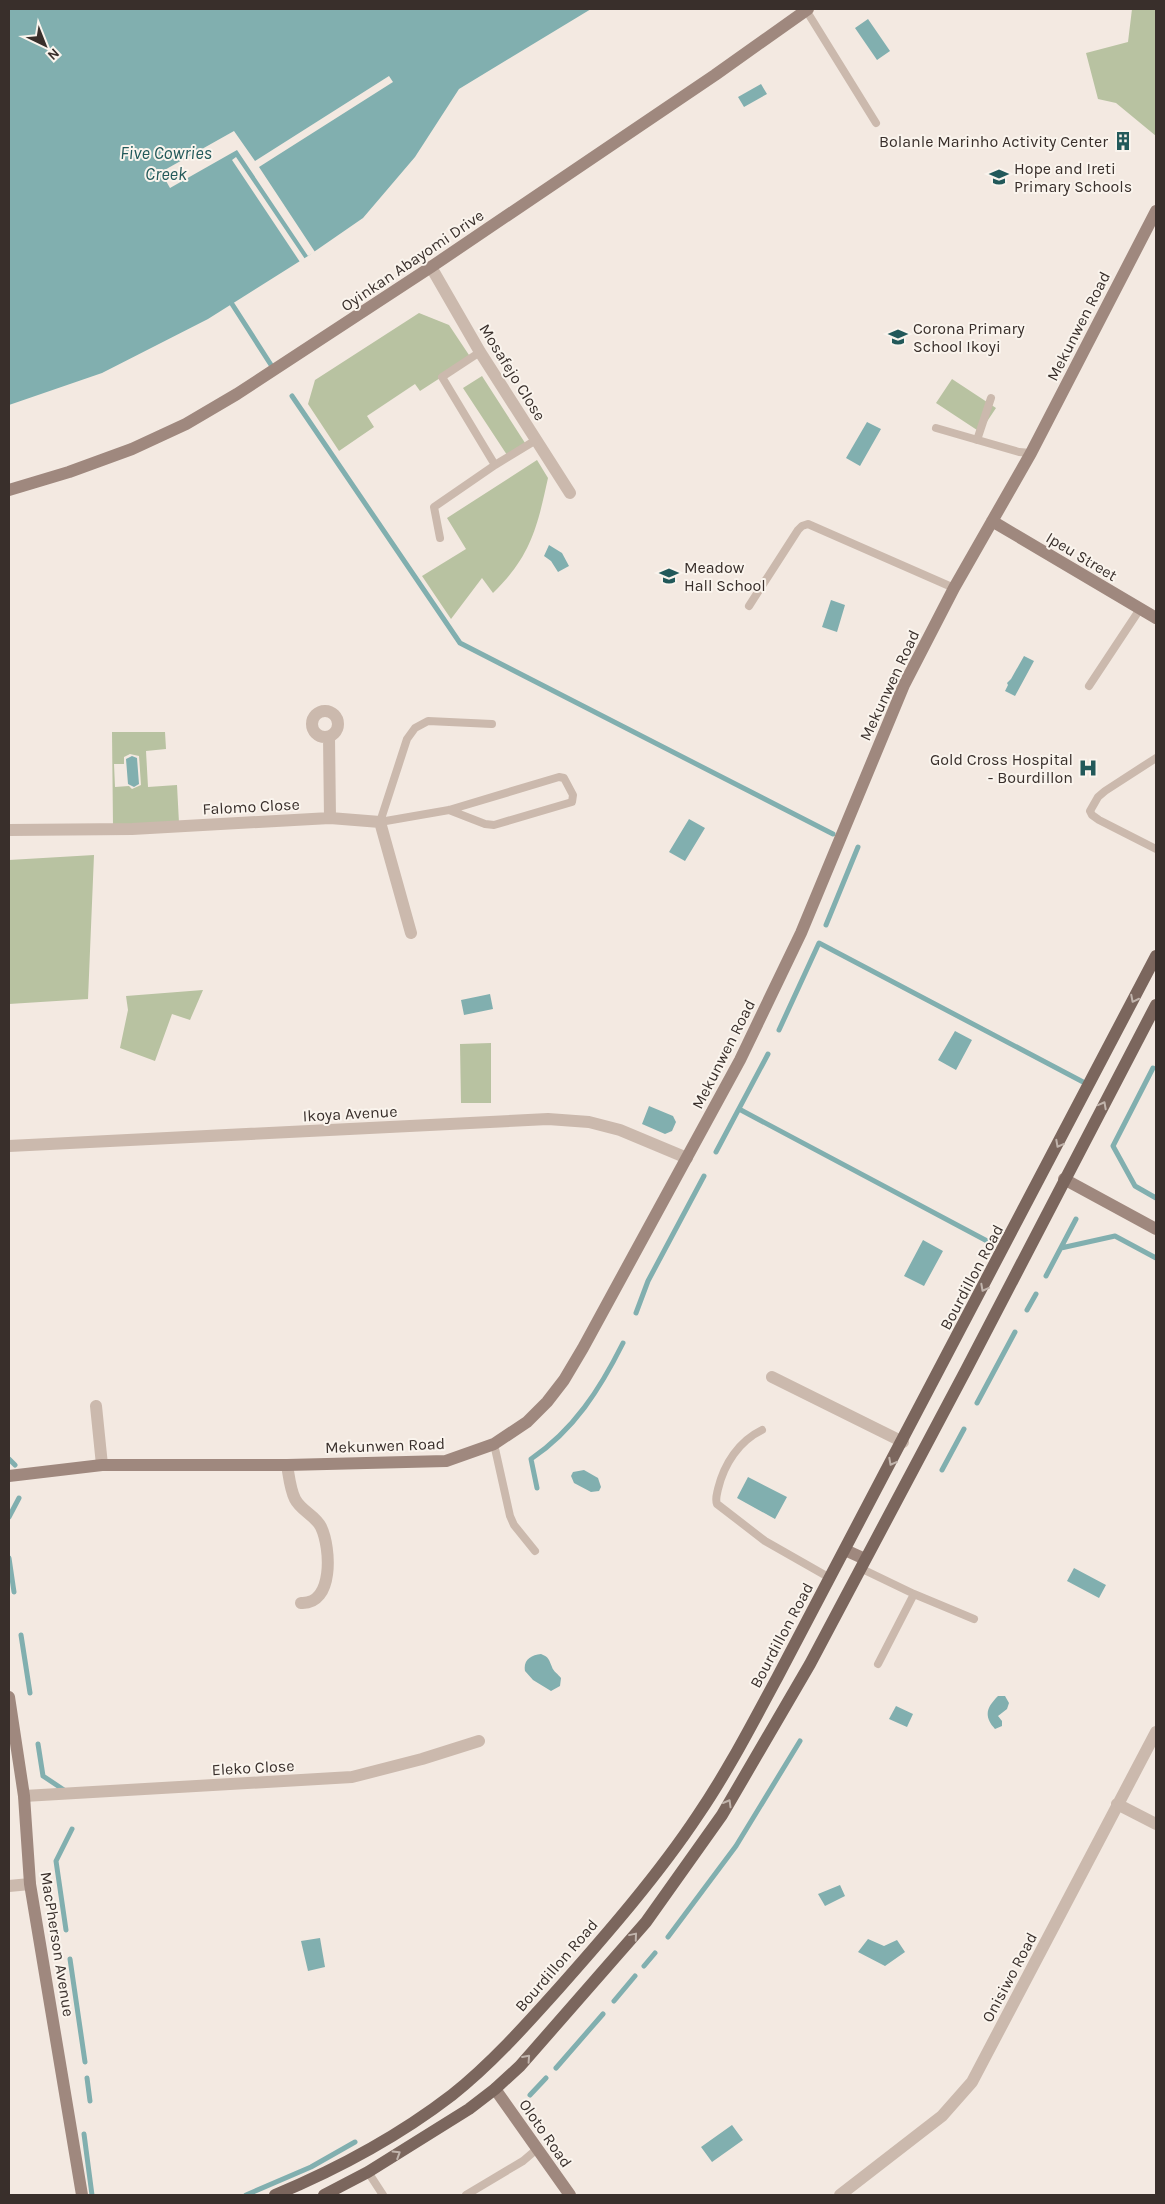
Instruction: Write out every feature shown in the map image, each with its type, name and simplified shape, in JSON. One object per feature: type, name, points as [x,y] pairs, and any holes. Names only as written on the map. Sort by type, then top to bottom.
[{"type":"main road","name":"Bourdillon Road","points":[[275,2195],[331,2170],[380,2142],[452,2094],[492,2059],[580,1965],[653,1875],[698,1815],[730,1764],[903,1442],[1156,956]]},
{"type":"main road","points":[[324,2195],[368,2172],[469,2108],[495,2089],[520,2066],[641,1928],[722,1815],[810,1664],[1156,1006]]},
{"type":"street","name":"Oyinkan Abayomi Drive","points":[[9,490],[69,472],[123,452],[186,424],[290,360],[431,267],[715,75],[807,9]]},
{"type":"street","name":"Mekunwen Road","points":[[9,1476],[102,1465],[287,1465],[446,1461],[494,1444],[527,1422],[547,1402],[564,1380],[740,1060],[801,933],[904,685],[954,588],[1031,453],[1156,211]]},
{"type":"street","name":"Mosafejo Close","points":[[431,267],[480,352],[570,493]]},
{"type":"street","name":"Ipeu Street","points":[[992,521],[1156,618]]},
{"type":"street","points":[[329,737],[330,818]]},
{"type":"street","name":"Falomo Close","points":[[9,830],[132,829],[330,818],[380,822]]},
{"type":"street","points":[[380,822],[411,933]]},
{"type":"street","name":"Ikoya Avenue","points":[[9,1146],[548,1119],[590,1122],[620,1130],[687,1158]]},
{"type":"street","points":[[1064,1179],[1156,1229]]},
{"type":"street","points":[[772,1377],[903,1442]]},
{"type":"street","points":[[96,1406],[102,1465]]},
{"type":"street","points":[[287,1465],[294,1497],[300,1506],[314,1517],[320,1526],[328,1558],[322,1593],[315,1600],[301,1603]]},
{"type":"street","points":[[845,1550],[863,1563]]},
{"type":"street","name":"MacPherson Avenue","points":[[9,1696],[24,1796],[30,1884],[82,2195]]},
{"type":"street","name":"Onisiwo Road","points":[[840,2195],[942,2116],[972,2082],[1156,1732]]},
{"type":"street","name":"Eleko Close","points":[[24,1796],[338,1779],[422,1759],[479,1741]]},
{"type":"street","points":[[1117,1804],[1156,1824]]},
{"type":"street","points":[[9,1886],[30,1884]]},
{"type":"street","name":"Oloto Road","points":[[495,2089],[570,2195]]},
{"type":"lane","points":[[807,9],[876,123]]},
{"type":"lane","points":[[480,352],[442,378],[495,465]]},
{"type":"lane","points":[[977,440],[991,398]]},
{"type":"lane","points":[[936,428],[1019,452],[1031,453]]},
{"type":"lane","points":[[440,538],[434,507],[495,465],[536,440]]},
{"type":"lane","points":[[749,606],[798,530],[808,524],[954,588]]},
{"type":"lane","points":[[1089,686],[1140,609]]},
{"type":"lane","points":[[449,810],[485,824],[494,825],[572,802],[573,795],[564,778],[559,777],[449,810],[380,822],[407,739],[415,728],[428,721],[492,724]]},
{"type":"lane","points":[[1156,758],[1098,797],[1090,811],[1099,820],[1156,849]]},
{"type":"lane","points":[[762,1430],[753,1434],[742,1444],[724,1468],[716,1500],[717,1504],[765,1541],[830,1578]]},
{"type":"lane","points":[[494,1444],[510,1516],[514,1525],[535,1551]]},
{"type":"lane","points":[[863,1563],[914,1594],[974,1619]]},
{"type":"lane","points":[[878,1664],[914,1594]]},
{"type":"lane","points":[[466,2195],[523,2161],[537,2149]]},
{"type":"lane","points":[[368,2172],[383,2195]]},
{"type":"green space","points":[[1132,9],[1156,9],[1156,136],[1116,103],[1098,99],[1086,53],[1128,42]]},
{"type":"green space","points":[[419,313],[449,325],[471,358],[420,391],[415,384],[367,416],[374,427],[339,451],[308,404],[315,380]]},
{"type":"green space","points":[[482,376],[527,446],[509,458],[463,388]]},
{"type":"green space","points":[[952,379],[996,408],[980,432],[936,403]]},
{"type":"green space","points":[[537,460],[548,478],[536,527],[524,554],[493,593],[482,578],[451,619],[422,576],[466,549],[447,518]]},
{"type":"green space","points":[[112,732],[165,732],[166,749],[146,751],[148,787],[177,785],[179,823],[113,826]],"holes":[[[130,754],[139,756],[141,785],[132,789],[129,786],[115,787],[114,764],[124,764],[124,757]]]},
{"type":"green space","points":[[94,855],[88,999],[9,1004],[9,860]]},
{"type":"green space","points":[[203,990],[190,1020],[172,1014],[155,1061],[120,1048],[128,1010],[126,996]]},
{"type":"green space","points":[[491,1043],[491,1103],[461,1103],[460,1044]]},
{"type":"water","name":"Five Cowries Creek","points":[[9,9],[591,9],[459,89],[415,157],[363,218],[308,256],[208,319],[102,373],[9,405]]},
{"type":"water","points":[[868,19],[890,51],[877,60],[855,28]]},
{"type":"water","points":[[761,84],[767,94],[744,107],[738,97]]},
{"type":"water","points":[[867,422],[881,429],[860,466],[846,458]]},
{"type":"water","points":[[549,545],[562,553],[569,566],[558,572],[551,561],[544,556]]},
{"type":"water","points":[[831,600],[845,605],[837,632],[822,627]]},
{"type":"water","points":[[1024,656],[1034,661],[1015,696],[1005,691],[1007,683]]},
{"type":"water","points":[[132,756],[137,758],[139,784],[134,787],[128,784],[126,759]]},
{"type":"water","points":[[689,819],[705,828],[685,861],[669,852]]},
{"type":"water","points":[[490,994],[493,1009],[464,1015],[461,1000]]},
{"type":"water","points":[[955,1031],[972,1040],[956,1070],[938,1060]]},
{"type":"water","points":[[649,1106],[673,1116],[676,1122],[672,1131],[665,1134],[642,1124]]},
{"type":"water","points":[[923,1240],[943,1251],[924,1286],[904,1276]]},
{"type":"water","points":[[584,1470],[598,1478],[601,1487],[599,1491],[591,1492],[574,1483],[571,1476],[573,1472]]},
{"type":"water","points":[[748,1477],[787,1497],[775,1519],[737,1498]]},
{"type":"water","points":[[1074,1568],[1106,1585],[1099,1598],[1067,1581]]},
{"type":"water","points":[[541,1654],[547,1658],[553,1670],[561,1678],[560,1686],[551,1691],[533,1680],[525,1671],[525,1664],[528,1659]]},
{"type":"water","points":[[998,1696],[1005,1696],[1009,1703],[1007,1709],[998,1716],[1002,1721],[1002,1726],[995,1729],[989,1720],[988,1712],[991,1704]]},
{"type":"water","points":[[896,1706],[913,1714],[907,1727],[889,1719]]},
{"type":"water","points":[[840,1885],[845,1896],[825,1906],[818,1894]]},
{"type":"water","points":[[320,1938],[325,1967],[308,1971],[301,1941]]},
{"type":"water","points":[[868,1939],[884,1946],[897,1940],[905,1952],[885,1966],[858,1952]]},
{"type":"water","points":[[732,2125],[743,2140],[712,2162],[701,2147]]},
{"type":"pier","points":[[389,76],[393,82],[259,167],[315,252],[308,256],[237,150],[170,188],[161,172],[234,131],[255,161]]},
{"type":"pier","points":[[236,157],[305,259],[300,262],[232,160]]},
{"type":"waterway","points":[[232,304],[273,368]]},
{"type":"waterway","points":[[292,396],[460,643],[833,834]]},
{"type":"waterway","points":[[826,925],[858,847]]},
{"type":"waterway","points":[[779,1030],[819,943],[1085,1083]]},
{"type":"waterway","points":[[716,1152],[768,1054]]},
{"type":"waterway","points":[[1153,1068],[1113,1146],[1135,1186],[1156,1198]]},
{"type":"waterway","points":[[739,1109],[989,1242]]},
{"type":"waterway","points":[[636,1313],[648,1281],[704,1176]]},
{"type":"waterway","points":[[1046,1276],[1076,1219]]},
{"type":"waterway","points":[[1061,1248],[1115,1236],[1156,1258]]},
{"type":"waterway","points":[[1027,1310],[1036,1294]]},
{"type":"waterway","points":[[977,1403],[1015,1332]]},
{"type":"waterway","points":[[537,1488],[531,1459],[546,1448],[573,1422],[595,1392],[623,1343]]},
{"type":"waterway","points":[[942,1470],[964,1429]]},
{"type":"waterway","points":[[9,1459],[15,1465]]},
{"type":"waterway","points":[[9,1517],[19,1498]]},
{"type":"waterway","points":[[9,1558],[14,1592]]},
{"type":"waterway","points":[[21,1635],[30,1693]]},
{"type":"waterway","points":[[668,1937],[736,1846],[800,1741]]},
{"type":"waterway","points":[[38,1744],[43,1776],[64,1790]]},
{"type":"waterway","points":[[66,1930],[56,1861],[72,1829]]},
{"type":"waterway","points":[[644,1966],[655,1953]]},
{"type":"waterway","points":[[70,1959],[85,2062]]},
{"type":"waterway","points":[[614,2001],[635,1976]]},
{"type":"waterway","points":[[556,2068],[603,2014]]},
{"type":"waterway","points":[[87,2078],[90,2101]]},
{"type":"waterway","points":[[530,2095],[546,2078]]},
{"type":"waterway","points":[[84,2134],[92,2195]]},
{"type":"waterway","points":[[246,2195],[311,2167],[355,2142]]},
{"type":"place","name":"Bolanle Marinho Activity Center","points":[[1123,141]]},
{"type":"place","name":"Hope and Ireti Primary Schools","points":[[999,177]]},
{"type":"place","name":"Corona Primary School Ikoyi","points":[[898,337]]},
{"type":"place","name":"Meadow Hall School","points":[[669,576]]},
{"type":"place","name":"Gold Cross Hospital - Bourdillon","points":[[1088,768]]}]
